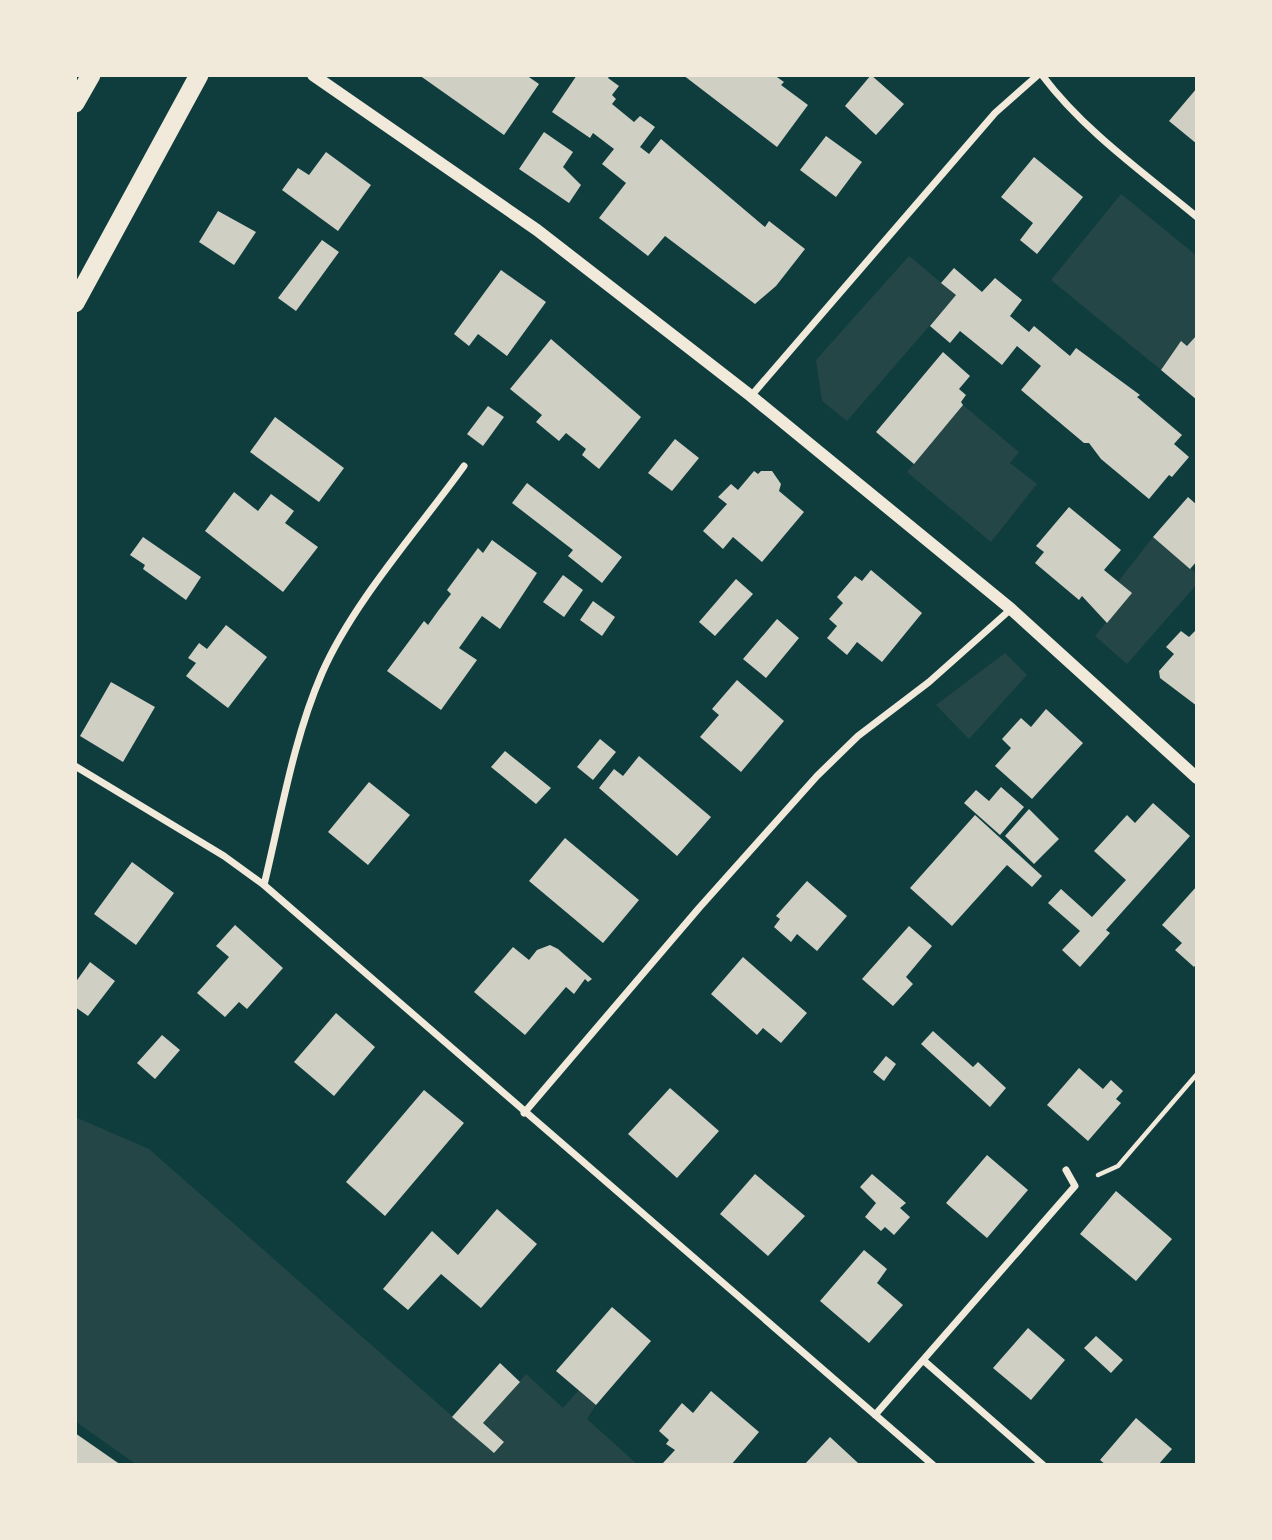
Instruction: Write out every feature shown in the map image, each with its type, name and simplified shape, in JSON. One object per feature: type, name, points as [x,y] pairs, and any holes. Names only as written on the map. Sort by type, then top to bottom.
[{"type":"highway","points":[[75,103],[91,75]]},
{"type":"highway","points":[[75,303],[198,75]]},
{"type":"street","points":[[313,75],[537,230],[751,396],[1011,609],[1197,778]]},
{"type":"street","points":[[751,396],[995,113],[1040,75],[1083,122],[1197,217]]},
{"type":"street","points":[[264,885],[296,753],[322,673],[351,621],[464,466]]},
{"type":"street","points":[[524,1113],[699,908],[817,776],[858,736],[929,682],[1011,609]]},
{"type":"street","points":[[75,766],[224,856],[264,885],[933,1465]]},
{"type":"street","points":[[876,1415],[1075,1186],[1066,1170]]},
{"type":"street","points":[[923,1360],[1043,1465]]},
{"type":"path","points":[[1075,1186],[1118,1166],[1197,1074]]},
{"type":"shaded area","points":[[1121,194],[1197,256],[1197,335],[1187,346],[1181,341],[1161,370],[1051,280]]},
{"type":"shaded area","points":[[909,256],[956,295],[847,421],[822,401],[816,360]]},
{"type":"shaded area","points":[[963,405],[1019,452],[1010,463],[1037,484],[991,542],[907,472]]},
{"type":"shaded area","points":[[1153,537],[1197,574],[1197,584],[1127,664],[1095,636],[1131,593],[1118,582]]},
{"type":"shaded area","points":[[1005,653],[1027,675],[969,739],[936,705]]},
{"type":"shaded area","points":[[75,1117],[149,1149],[494,1453],[504,1442],[483,1423],[526,1374],[563,1408],[579,1390],[596,1405],[587,1419],[638,1465],[137,1465],[75,1421]]},
{"type":"building","points":[[419,75],[526,75],[539,84],[504,135]]},
{"type":"building","points":[[577,75],[610,75],[608,78],[619,86],[612,95],[616,99],[612,104],[634,122],[640,116],[655,127],[640,147],[649,154],[661,139],[765,227],[769,221],[805,249],[776,286],[755,304],[665,236],[648,256],[599,218],[626,183],[602,164],[614,149],[593,133],[590,138],[552,112]]},
{"type":"building","points":[[683,75],[774,75],[784,82],[781,85],[808,105],[777,147]]},
{"type":"building","points":[[871,75],[904,104],[876,135],[845,106]]},
{"type":"building","points":[[1197,88],[1197,144],[1169,121]]},
{"type":"building","points":[[544,132],[573,152],[563,167],[581,185],[569,203],[519,169]]},
{"type":"building","points":[[826,136],[862,162],[836,197],[800,170]]},
{"type":"building","points":[[326,152],[371,185],[338,231],[282,190],[298,168],[309,175]]},
{"type":"building","points":[[1034,157],[1083,197],[1037,254],[1020,240],[1033,223],[1001,197]]},
{"type":"building","points":[[218,211],[256,232],[234,265],[199,242]]},
{"type":"building","points":[[322,240],[339,252],[296,311],[278,298]]},
{"type":"building","points":[[954,268],[982,292],[995,278],[1022,300],[1010,316],[1029,332],[1034,326],[1070,356],[1076,348],[1140,395],[1137,397],[1182,435],[1174,444],[1189,457],[1149,499],[1101,459],[1089,443],[1084,443],[1021,390],[1041,366],[1017,346],[1002,365],[960,331],[950,343],[930,326],[956,295],[941,283]]},
{"type":"building","points":[[501,270],[546,302],[507,356],[478,334],[469,346],[454,334]]},
{"type":"building","points":[[1197,335],[1197,400],[1161,370],[1181,341],[1187,346]]},
{"type":"building","points":[[551,339],[641,417],[599,469],[582,455],[586,449],[566,433],[559,441],[536,422],[542,415],[510,389]]},
{"type":"building","points":[[943,352],[970,376],[959,389],[966,395],[961,402],[963,405],[914,464],[876,432]]},
{"type":"building","points":[[488,406],[504,417],[483,446],[467,434]]},
{"type":"building","points":[[275,417],[344,468],[319,502],[250,452]]},
{"type":"building","points":[[675,439],[699,458],[672,491],[648,473]]},
{"type":"building","points":[[754,471],[758,474],[761,471],[772,471],[781,484],[779,491],[804,512],[762,562],[733,537],[723,549],[703,531],[727,504],[718,497],[731,484],[738,490]]},
{"type":"building","points":[[527,483],[622,557],[602,583],[568,556],[573,550],[512,503]]},
{"type":"building","points":[[234,492],[258,511],[271,494],[294,511],[285,523],[318,547],[283,592],[205,531]]},
{"type":"building","points":[[1188,497],[1197,505],[1197,561],[1190,569],[1153,537]]},
{"type":"building","points":[[1069,507],[1121,550],[1104,570],[1132,593],[1107,623],[1082,596],[1079,600],[1035,563],[1044,552],[1036,546]]},
{"type":"building","points":[[143,537],[201,577],[186,600],[143,569],[145,565],[130,555]]},
{"type":"building","points":[[492,540],[537,573],[500,629],[482,616],[459,648],[477,660],[441,710],[387,671],[424,621],[428,625],[451,594],[447,590],[478,548],[483,553]]},
{"type":"building","points":[[871,570],[922,613],[882,662],[857,642],[847,655],[827,638],[837,626],[829,619],[843,603],[837,597],[855,576],[862,581]]},
{"type":"building","points":[[563,575],[583,590],[564,617],[543,602]]},
{"type":"building","points":[[736,579],[753,594],[715,636],[699,622]]},
{"type":"building","points":[[593,601],[615,617],[602,636],[580,620]]},
{"type":"building","points":[[777,619],[799,638],[766,678],[743,659]]},
{"type":"building","points":[[226,625],[267,657],[228,708],[186,676],[196,663],[188,658],[199,643],[207,649]]},
{"type":"building","points":[[1197,629],[1197,706],[1160,678],[1159,671],[1174,654],[1166,647],[1181,631],[1189,637]]},
{"type":"building","points":[[737,680],[784,721],[741,772],[700,737],[719,715],[712,709]]},
{"type":"building","points":[[111,682],[155,707],[123,762],[80,736]]},
{"type":"building","points":[[1046,709],[1083,743],[1032,799],[995,766],[1011,748],[1002,739],[1021,718],[1031,727]]},
{"type":"building","points":[[600,739],[616,752],[593,780],[577,767]]},
{"type":"building","points":[[505,751],[551,788],[536,804],[491,767]]},
{"type":"building","points":[[639,756],[711,817],[677,856],[599,788],[614,769],[623,776]]},
{"type":"building","points":[[369,782],[410,815],[368,865],[328,832]]},
{"type":"building","points":[[1001,787],[1024,807],[1000,835],[964,803],[976,790],[989,801]]},
{"type":"building","points":[[1153,803],[1190,836],[1106,930],[1110,933],[1080,967],[1062,950],[1080,931],[1048,903],[1061,889],[1092,917],[1126,880],[1094,851],[1127,815],[1135,823]]},
{"type":"building","points":[[1029,809],[1059,839],[1034,864],[1005,836]]},
{"type":"building","points":[[975,815],[1042,876],[1032,887],[1007,865],[952,926],[910,888]]},
{"type":"building","points":[[565,838],[639,900],[603,943],[529,881]]},
{"type":"building","points":[[132,862],[174,893],[136,945],[94,914]]},
{"type":"building","points":[[807,881],[847,916],[817,951],[797,934],[791,942],[774,927],[780,919],[776,916]]},
{"type":"building","points":[[1197,886],[1197,963],[1194,967],[1175,950],[1182,943],[1162,925]]},
{"type":"building","points":[[235,925],[283,968],[247,1009],[239,1002],[225,1017],[197,993],[229,957],[216,946]]},
{"type":"building","points":[[909,926],[932,946],[906,977],[913,984],[893,1006],[862,979]]},
{"type":"building","points":[[550,945],[592,979],[588,982],[585,979],[574,994],[566,987],[525,1035],[474,992],[513,947],[529,960],[537,950]]},
{"type":"building","points":[[743,957],[807,1013],[781,1043],[763,1028],[757,1035],[711,994]]},
{"type":"building","points":[[90,962],[115,981],[88,1016],[75,1007],[75,983]]},
{"type":"building","points":[[336,1013],[375,1047],[334,1096],[294,1062]]},
{"type":"building","points":[[933,1031],[973,1067],[978,1062],[1006,1088],[990,1107],[921,1044]]},
{"type":"building","points":[[162,1035],[180,1050],[155,1079],[137,1063]]},
{"type":"building","points":[[886,1056],[896,1064],[884,1081],[873,1072]]},
{"type":"building","points":[[1079,1068],[1103,1089],[1111,1080],[1123,1091],[1116,1099],[1121,1103],[1088,1141],[1047,1105]]},
{"type":"building","points":[[670,1088],[719,1131],[677,1178],[628,1134]]},
{"type":"building","points":[[424,1090],[464,1123],[385,1216],[346,1182]]},
{"type":"building","points":[[987,1155],[1028,1190],[987,1238],[946,1203]]},
{"type":"building","points":[[755,1174],[805,1216],[768,1256],[720,1214]]},
{"type":"building","points":[[872,1174],[906,1203],[900,1208],[910,1217],[894,1235],[885,1227],[881,1231],[865,1217],[876,1203],[860,1187]]},
{"type":"building","points":[[1116,1191],[1172,1239],[1136,1281],[1080,1234]]},
{"type":"building","points":[[497,1209],[537,1244],[481,1308],[441,1274],[408,1310],[383,1289],[432,1231],[458,1255]]},
{"type":"building","points":[[864,1250],[887,1269],[877,1283],[903,1305],[869,1343],[820,1301]]},
{"type":"building","points":[[612,1307],[651,1341],[596,1405],[556,1371]]},
{"type":"building","points":[[1028,1328],[1065,1360],[1031,1400],[993,1368]]},
{"type":"building","points":[[1096,1336],[1123,1360],[1111,1373],[1084,1348]]},
{"type":"building","points":[[500,1363],[520,1382],[483,1423],[504,1442],[494,1453],[452,1417]]},
{"type":"building","points":[[711,1391],[759,1432],[731,1465],[666,1465],[663,1463],[675,1450],[666,1444],[669,1440],[659,1431],[682,1403],[693,1413]]},
{"type":"building","points":[[1136,1418],[1172,1449],[1158,1465],[1106,1465],[1100,1460]]},
{"type":"building","points":[[75,1433],[121,1465],[75,1465]]},
{"type":"building","points":[[830,1437],[857,1462],[860,1465],[804,1465]]}]
